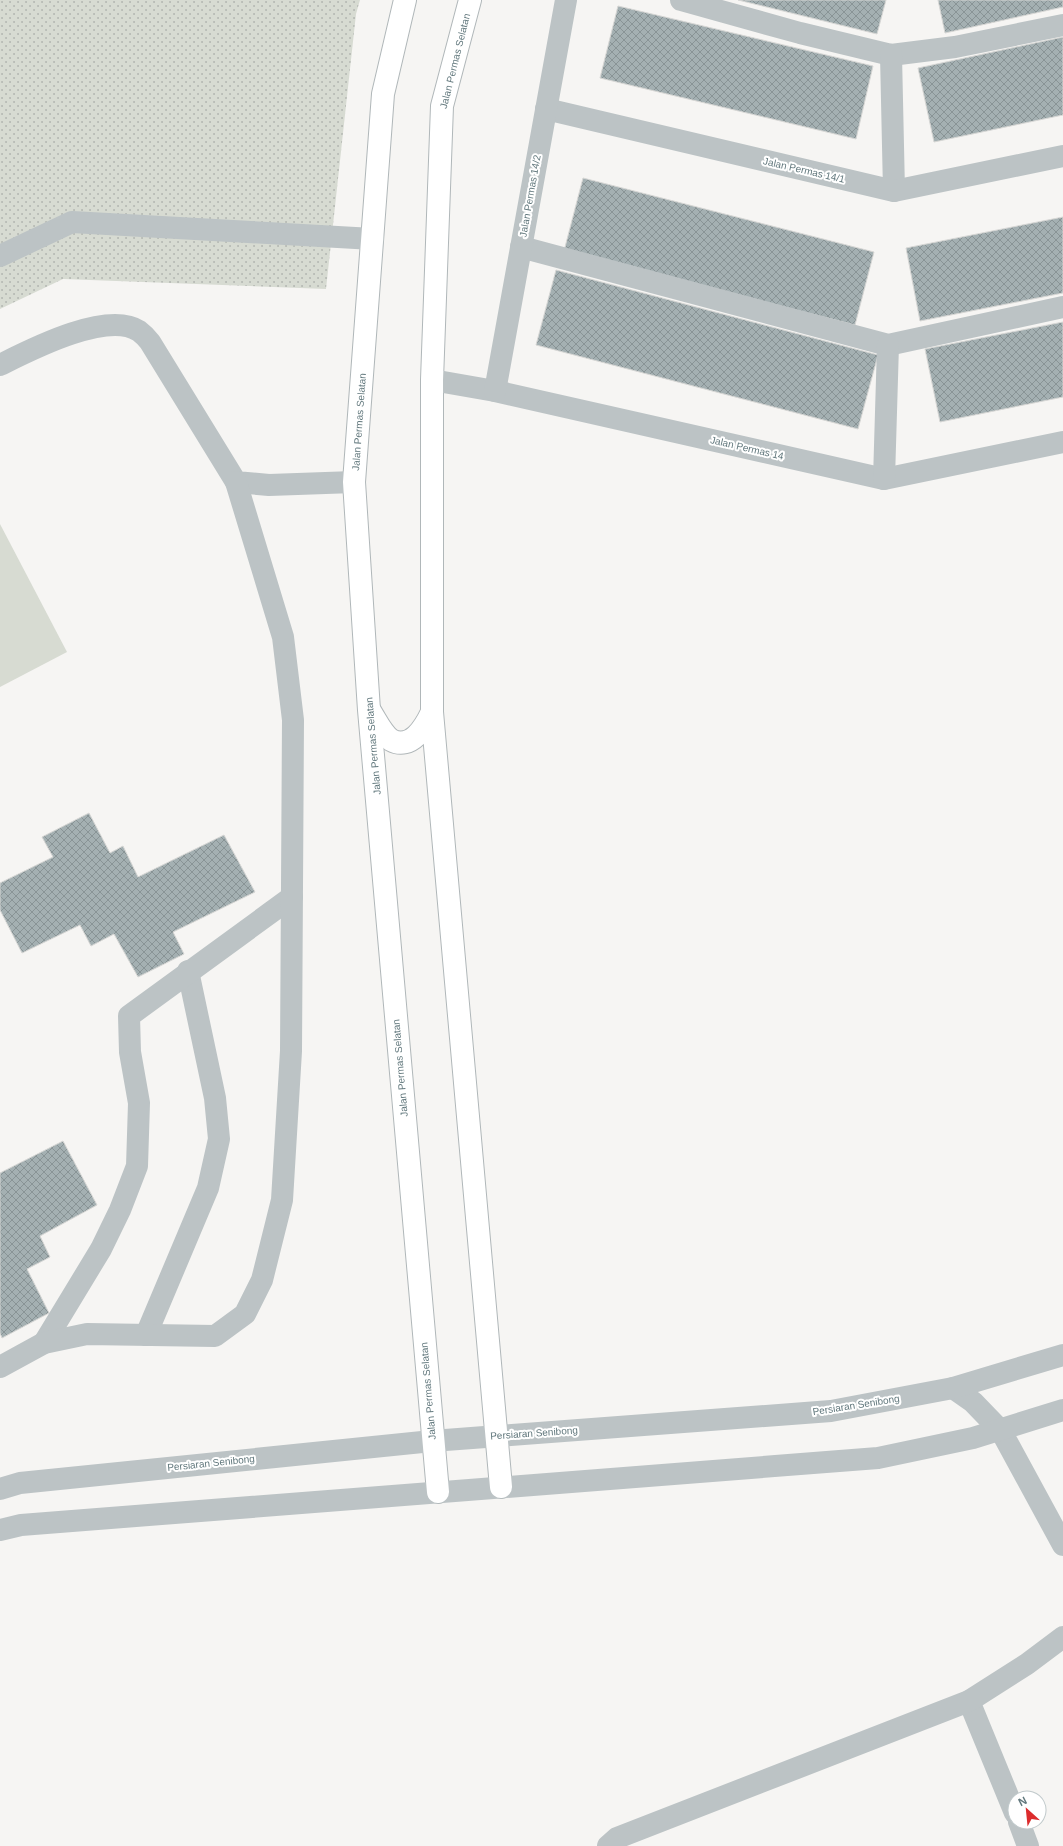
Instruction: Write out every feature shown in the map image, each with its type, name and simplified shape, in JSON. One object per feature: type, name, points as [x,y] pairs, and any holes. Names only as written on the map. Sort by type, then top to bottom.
[{"type":"main road","name":"Jalan Permas Selatan","points":[[405,0],[383,94],[354,482],[370,710],[432,1441],[438,1492]]},
{"type":"main road","name":"Jalan Permas Selatan","points":[[470,0],[442,106],[432,380],[432,712],[501,1488]]},
{"type":"main road","points":[[370,710],[382,731],[390,739],[402,744],[413,740],[421,732],[432,712]]},
{"type":"street","name":"Jalan Permas 14/2","points":[[495,391],[566,0]]},
{"type":"street","points":[[681,0],[800,33],[891,55],[955,47],[1063,25]]},
{"type":"street","points":[[891,55],[894,191]]},
{"type":"street","name":"Jalan Permas 14/1","points":[[546,109],[894,191],[1063,156]]},
{"type":"street","points":[[0,256],[72,222],[373,239]]},
{"type":"street","points":[[521,247],[888,345],[1063,307]]},
{"type":"street","points":[[0,365],[51,340],[94,328],[119,326],[138,331],[150,342],[236,482],[283,637],[293,720],[291,1051],[282,1200],[262,1280],[245,1314],[215,1336],[87,1334],[44,1343],[0,1367]]},
{"type":"street","points":[[884,479],[888,345]]},
{"type":"street","name":"Jalan Permas 14","points":[[432,380],[495,391],[884,479],[1063,442]]},
{"type":"street","points":[[236,482],[269,485],[354,482]]},
{"type":"street","points":[[44,1343],[101,1249],[120,1210],[137,1166],[139,1104],[130,1052],[129,1016],[188,971],[292,897]]},
{"type":"street","points":[[146,1335],[208,1188],[219,1140],[215,1098],[188,971]]},
{"type":"street","name":"Persiaran Senibong","points":[[0,1489],[20,1483],[432,1441],[831,1410],[953,1388],[1063,1355]]},
{"type":"street","points":[[953,1388],[973,1402],[1001,1431],[1063,1545]]},
{"type":"street","points":[[0,1530],[29,1524],[878,1458],[1001,1431],[1063,1410]]},
{"type":"street","points":[[608,1846],[617,1838],[969,1702],[1027,1664],[1063,1637]]},
{"type":"street","points":[[969,1702],[1007,1794]]},
{"type":"street","points":[[1021,1830],[1028,1846]]},
{"type":"shaded area","points":[[0,0],[360,0],[356,14],[326,289],[63,279],[0,309]]},
{"type":"shaded area","points":[[0,524],[67,652],[0,687]]},
{"type":"building","points":[[738,0],[886,0],[877,34]]},
{"type":"building","points":[[938,0],[1063,0],[1063,7],[945,33]]},
{"type":"building","points":[[618,6],[873,66],[856,139],[600,78]]},
{"type":"building","points":[[1063,37],[1063,115],[934,142],[918,68]]},
{"type":"building","points":[[583,178],[874,252],[855,325],[564,251]]},
{"type":"building","points":[[1063,217],[1063,293],[920,321],[906,248]]},
{"type":"building","points":[[556,270],[878,355],[858,429],[536,345]]},
{"type":"building","points":[[1063,322],[1063,397],[940,422],[925,349]]},
{"type":"building","points":[[89,813],[110,853],[123,846],[138,877],[224,835],[255,892],[173,932],[184,954],[138,977],[114,934],[91,946],[80,925],[22,953],[0,910],[0,883],[53,857],[42,837]]},
{"type":"building","points":[[63,1141],[97,1205],[40,1236],[50,1257],[27,1269],[49,1313],[2,1338],[0,1333],[0,1173]]}]
